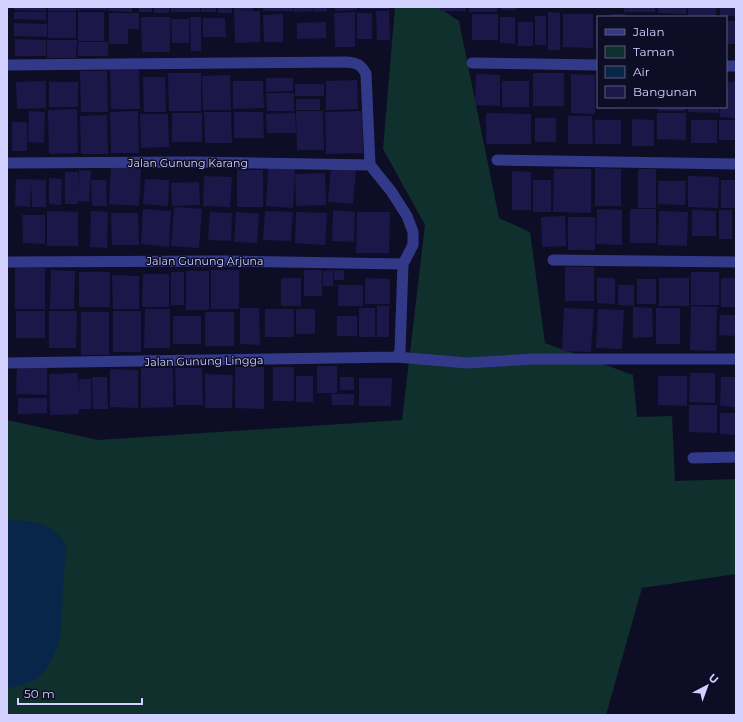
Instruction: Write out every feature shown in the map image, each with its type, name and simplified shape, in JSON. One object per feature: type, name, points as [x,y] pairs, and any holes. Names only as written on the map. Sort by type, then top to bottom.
[{"type":"street","points":[[7,65],[346,62],[356,63],[362,66],[366,74],[370,165],[391,191],[407,216],[413,232],[413,245],[403,264],[398,356]]},
{"type":"street","points":[[472,63],[597,65]]},
{"type":"street","points":[[497,160],[736,164]]},
{"type":"street","name":"Jalan Gunung Karang","points":[[7,163],[193,162],[370,165]]},
{"type":"street","points":[[553,260],[736,262]]},
{"type":"street","name":"Jalan Gunung Arjuna","points":[[7,262],[222,261],[403,264]]},
{"type":"street","name":"Jalan Gunung Lingga","points":[[7,363],[398,356],[467,363],[534,359],[736,359]]},
{"type":"street","points":[[693,458],[736,457]]},
{"type":"green space","points":[[395,7],[438,7],[459,21],[499,218],[530,232],[545,343],[633,375],[637,417],[672,416],[675,481],[736,479],[736,574],[642,588],[606,715],[7,715],[7,420],[98,440],[402,420],[425,225],[383,149]]},
{"type":"water","points":[[7,519],[33,522],[48,526],[66,545],[60,635],[55,653],[44,672],[35,680],[8,688]]},
{"type":"building","points":[[14,7],[46,7],[46,11],[14,10]]},
{"type":"building","points":[[48,7],[76,7],[76,11],[48,11]]},
{"type":"building","points":[[77,7],[107,7],[107,10],[77,10]]},
{"type":"building","points":[[108,7],[132,7],[132,12],[108,11]]},
{"type":"building","points":[[139,7],[152,7],[152,12],[139,12]]},
{"type":"building","points":[[154,7],[169,7],[169,13],[154,13]]},
{"type":"building","points":[[171,7],[200,7],[200,12],[171,12]]},
{"type":"building","points":[[201,7],[216,7],[216,12],[201,12]]},
{"type":"building","points":[[218,7],[232,7],[232,13],[218,13]]},
{"type":"building","points":[[234,7],[253,7],[253,10],[236,11],[260,11],[260,42],[235,43]]},
{"type":"building","points":[[263,7],[293,7],[293,11],[263,11]]},
{"type":"building","points":[[294,7],[313,7],[313,11],[294,12]]},
{"type":"building","points":[[314,7],[327,7],[327,11],[314,12]]},
{"type":"building","points":[[335,7],[357,7],[357,10],[335,11]]},
{"type":"building","points":[[360,7],[389,7],[389,9],[360,9]]},
{"type":"building","points":[[441,7],[466,7],[466,11],[441,11]]},
{"type":"building","points":[[469,7],[497,7],[497,12],[469,12]]},
{"type":"building","points":[[501,7],[516,7],[516,10],[501,10]]},
{"type":"building","points":[[624,7],[655,7],[655,12],[624,12]]},
{"type":"building","points":[[658,7],[686,7],[686,14],[658,13]]},
{"type":"building","points":[[688,7],[716,7],[716,16],[688,16]]},
{"type":"building","points":[[720,7],[736,7],[736,16],[720,16]]},
{"type":"building","points":[[376,11],[389,11],[390,40],[377,40]]},
{"type":"building","points":[[14,12],[46,12],[46,20],[14,19]]},
{"type":"building","points":[[48,12],[76,12],[76,38],[48,38]]},
{"type":"building","points":[[78,12],[104,12],[104,41],[78,41]]},
{"type":"building","points":[[355,12],[355,47],[335,47],[334,13]]},
{"type":"building","points":[[548,12],[560,13],[560,50],[548,50]]},
{"type":"building","points":[[109,13],[139,13],[139,29],[128,29],[128,44],[109,44]]},
{"type":"building","points":[[357,13],[372,13],[372,39],[357,39]]},
{"type":"building","points":[[283,14],[283,42],[264,42],[263,15]]},
{"type":"building","points":[[472,14],[498,14],[498,40],[472,40]]},
{"type":"building","points":[[563,14],[593,14],[593,48],[563,47]]},
{"type":"building","points":[[611,14],[625,14],[625,16],[611,16]]},
{"type":"building","points":[[535,16],[546,16],[546,45],[535,45]]},
{"type":"building","points":[[141,17],[170,17],[170,52],[142,52]]},
{"type":"building","points":[[190,17],[201,17],[201,51],[191,51]]},
{"type":"building","points":[[500,17],[515,17],[515,44],[500,43]]},
{"type":"building","points":[[203,18],[225,18],[226,37],[203,37]]},
{"type":"building","points":[[171,19],[189,19],[189,43],[172,43]]},
{"type":"building","points":[[596,20],[597,20],[597,46]]},
{"type":"building","points":[[727,21],[736,21],[736,44],[727,44]]},
{"type":"building","points":[[326,22],[326,38],[297,39],[297,23]]},
{"type":"building","points":[[518,22],[533,22],[533,46],[518,46]]},
{"type":"building","points":[[14,23],[47,24],[47,37],[14,36]]},
{"type":"building","points":[[15,39],[46,40],[46,56],[15,56]]},
{"type":"building","points":[[47,40],[77,40],[76,58],[47,58]]},
{"type":"building","points":[[78,42],[108,42],[108,56],[78,56]]},
{"type":"building","points":[[110,70],[139,70],[140,109],[111,109]]},
{"type":"building","points":[[80,71],[107,71],[108,112],[81,112]]},
{"type":"building","points":[[168,73],[201,73],[201,111],[169,111]]},
{"type":"building","points":[[533,73],[564,73],[564,106],[533,106]]},
{"type":"building","points":[[476,74],[500,75],[500,106],[475,105]]},
{"type":"building","points":[[571,74],[595,75],[595,114],[571,113]]},
{"type":"building","points":[[230,75],[231,110],[203,110],[202,76]]},
{"type":"building","points":[[143,77],[165,77],[166,112],[144,112]]},
{"type":"building","points":[[266,78],[293,78],[293,91],[266,92]]},
{"type":"building","points":[[357,80],[358,109],[326,110],[326,81]]},
{"type":"building","points":[[46,81],[46,108],[17,109],[16,82]]},
{"type":"building","points":[[233,81],[263,81],[264,108],[233,109]]},
{"type":"building","points":[[502,81],[529,81],[529,107],[502,107]]},
{"type":"building","points":[[49,82],[78,82],[78,107],[49,107]]},
{"type":"building","points":[[727,82],[736,82],[736,118],[720,117],[720,108],[727,108]]},
{"type":"building","points":[[295,84],[324,84],[324,96],[295,96]]},
{"type":"building","points":[[266,93],[294,93],[294,111],[267,111]]},
{"type":"building","points":[[296,99],[320,99],[320,110],[296,110]]},
{"type":"building","points":[[597,108],[620,108],[620,109]]},
{"type":"building","points":[[658,108],[685,108],[685,111],[658,111]]},
{"type":"building","points":[[688,108],[719,108],[719,113],[688,112]]},
{"type":"building","points":[[77,109],[78,153],[49,154],[48,110]]},
{"type":"building","points":[[29,111],[45,112],[44,143],[28,142]]},
{"type":"building","points":[[138,111],[139,153],[111,153],[110,112]]},
{"type":"building","points":[[296,111],[323,111],[324,150],[297,150]]},
{"type":"building","points":[[362,111],[363,153],[326,154],[325,112]]},
{"type":"building","points":[[204,112],[231,112],[232,143],[205,143]]},
{"type":"building","points":[[234,112],[263,112],[264,138],[234,138]]},
{"type":"building","points":[[172,113],[202,113],[202,142],[172,142]]},
{"type":"building","points":[[295,113],[296,133],[267,133],[266,114]]},
{"type":"building","points":[[486,113],[531,114],[531,144],[486,144]]},
{"type":"building","points":[[657,113],[686,113],[686,140],[657,139]]},
{"type":"building","points":[[140,114],[168,114],[169,147],[141,148]]},
{"type":"building","points":[[107,115],[108,154],[81,154],[80,116]]},
{"type":"building","points":[[568,116],[592,116],[593,144],[568,144]]},
{"type":"building","points":[[535,118],[556,118],[556,142],[535,142]]},
{"type":"building","points":[[632,119],[654,120],[654,146],[632,146]]},
{"type":"building","points":[[595,120],[621,120],[621,144],[595,144]]},
{"type":"building","points":[[691,120],[717,120],[717,143],[691,143]]},
{"type":"building","points":[[719,120],[736,120],[736,140],[719,140]]},
{"type":"building","points":[[12,122],[27,122],[27,151],[12,151]]},
{"type":"building","points":[[111,165],[141,167],[139,206],[109,204]]},
{"type":"building","points":[[331,167],[356,169],[353,204],[328,202]]},
{"type":"building","points":[[268,168],[295,169],[293,208],[266,206]]},
{"type":"building","points":[[595,168],[621,169],[621,206],[595,206]]},
{"type":"building","points":[[554,169],[591,169],[591,213],[553,212]]},
{"type":"building","points":[[638,169],[656,169],[656,208],[638,208]]},
{"type":"building","points":[[79,170],[91,171],[89,202],[78,201],[78,204],[65,204],[65,172],[78,172],[79,191]]},
{"type":"building","points":[[237,170],[263,170],[263,207],[237,207]]},
{"type":"building","points":[[512,171],[531,172],[531,210],[512,210]]},
{"type":"building","points":[[325,173],[326,205],[296,206],[295,174]]},
{"type":"building","points":[[204,176],[232,177],[230,207],[203,206]]},
{"type":"building","points":[[688,176],[719,177],[718,208],[688,207]]},
{"type":"building","points":[[49,178],[62,179],[61,205],[49,204]]},
{"type":"building","points":[[16,179],[46,180],[46,207],[32,207],[31,184],[30,207],[15,206]]},
{"type":"building","points":[[145,179],[169,180],[168,206],[143,204]]},
{"type":"building","points":[[91,180],[106,180],[107,206],[92,206]]},
{"type":"building","points":[[533,180],[551,180],[551,212],[533,212]]},
{"type":"building","points":[[721,180],[736,180],[736,208],[721,208]]},
{"type":"building","points":[[658,181],[686,181],[685,205],[658,204]]},
{"type":"building","points":[[199,182],[200,205],[172,206],[171,183]]},
{"type":"building","points":[[174,207],[202,209],[199,248],[171,246]]},
{"type":"building","points":[[143,209],[171,211],[169,247],[141,244]]},
{"type":"building","points":[[597,209],[622,210],[622,245],[596,244]]},
{"type":"building","points":[[630,209],[656,209],[656,243],[630,243]]},
{"type":"building","points":[[333,210],[355,212],[354,242],[332,241]]},
{"type":"building","points":[[692,210],[716,211],[716,236],[692,236]]},
{"type":"building","points":[[719,210],[732,210],[732,239],[719,239]]},
{"type":"building","points":[[47,211],[78,212],[78,246],[47,246]]},
{"type":"building","points":[[91,211],[108,212],[107,248],[90,247]]},
{"type":"building","points":[[265,211],[293,212],[291,241],[263,240]]},
{"type":"building","points":[[659,211],[688,212],[687,246],[658,245]]},
{"type":"building","points":[[210,212],[232,213],[231,241],[208,240]]},
{"type":"building","points":[[236,212],[259,214],[257,243],[234,242]]},
{"type":"building","points":[[296,212],[327,213],[325,245],[295,243]]},
{"type":"building","points":[[357,212],[390,212],[389,253],[356,253]]},
{"type":"building","points":[[111,213],[138,213],[139,245],[112,245]]},
{"type":"building","points":[[22,215],[45,215],[45,244],[23,243]]},
{"type":"building","points":[[565,216],[566,246],[542,247],[541,217]]},
{"type":"building","points":[[568,217],[595,217],[595,250],[568,250]]},
{"type":"building","points":[[15,267],[45,268],[45,309],[15,309]]},
{"type":"building","points":[[565,267],[594,267],[594,301],[565,301]]},
{"type":"building","points":[[51,270],[75,271],[74,309],[50,309]]},
{"type":"building","points":[[211,270],[239,270],[239,309],[211,309]]},
{"type":"building","points":[[304,270],[322,270],[322,296],[304,296]]},
{"type":"building","points":[[333,270],[333,286],[323,286],[323,271]]},
{"type":"building","points":[[334,270],[344,270],[344,280],[334,280]]},
{"type":"building","points":[[186,271],[209,271],[209,310],[186,310]]},
{"type":"building","points":[[79,272],[110,272],[110,307],[79,307]]},
{"type":"building","points":[[171,272],[184,272],[184,305],[171,305]]},
{"type":"building","points":[[691,272],[719,272],[719,305],[691,305]]},
{"type":"building","points":[[143,274],[169,274],[169,307],[142,307]]},
{"type":"building","points":[[112,275],[139,276],[139,309],[113,309]]},
{"type":"building","points":[[281,278],[301,278],[301,306],[281,306]]},
{"type":"building","points":[[365,278],[390,279],[390,304],[365,304]]},
{"type":"building","points":[[597,278],[615,278],[615,304],[597,303]]},
{"type":"building","points":[[659,278],[689,278],[689,306],[659,306]]},
{"type":"building","points":[[721,278],[736,278],[736,307],[721,307]]},
{"type":"building","points":[[637,279],[656,279],[656,304],[637,304]]},
{"type":"building","points":[[338,285],[363,285],[363,306],[338,306]]},
{"type":"building","points":[[618,285],[634,285],[634,306],[618,305]]},
{"type":"building","points":[[377,306],[389,306],[389,337],[377,337]]},
{"type":"building","points":[[691,306],[717,307],[716,351],[690,350]]},
{"type":"building","points":[[633,307],[652,308],[653,337],[633,338]]},
{"type":"building","points":[[240,308],[259,308],[260,345],[240,344]]},
{"type":"building","points":[[359,308],[375,308],[375,337],[359,337]]},
{"type":"building","points":[[564,308],[594,309],[591,352],[562,351]]},
{"type":"building","points":[[656,308],[680,308],[680,344],[656,344]]},
{"type":"building","points":[[145,309],[170,309],[170,348],[144,348]]},
{"type":"building","points":[[265,309],[294,309],[294,337],[265,337]]},
{"type":"building","points":[[296,309],[315,309],[315,334],[296,334]]},
{"type":"building","points":[[598,309],[624,310],[622,349],[596,348]]},
{"type":"building","points":[[16,311],[45,311],[45,338],[16,338]]},
{"type":"building","points":[[49,311],[77,311],[76,348],[49,348]]},
{"type":"building","points":[[113,311],[141,311],[141,352],[113,352]]},
{"type":"building","points":[[81,312],[109,312],[109,355],[81,355]]},
{"type":"building","points":[[205,312],[234,312],[234,346],[205,346]]},
{"type":"building","points":[[720,315],[736,315],[736,336],[719,335]]},
{"type":"building","points":[[173,316],[201,316],[201,344],[173,344]]},
{"type":"building","points":[[337,316],[357,316],[357,336],[337,336]]},
{"type":"building","points":[[317,366],[337,366],[337,393],[317,393]]},
{"type":"building","points":[[17,367],[47,368],[47,395],[16,394]]},
{"type":"building","points":[[235,367],[264,367],[264,409],[235,408]]},
{"type":"building","points":[[273,367],[294,367],[294,401],[273,401]]},
{"type":"building","points":[[141,368],[173,368],[173,407],[141,408]]},
{"type":"building","points":[[175,368],[202,368],[203,405],[176,405]]},
{"type":"building","points":[[110,369],[138,370],[138,408],[110,407]]},
{"type":"building","points":[[78,373],[79,399],[79,379],[91,379],[91,409],[79,409],[79,414],[50,415],[49,374]]},
{"type":"building","points":[[690,373],[715,373],[715,403],[689,402]]},
{"type":"building","points":[[205,374],[233,375],[232,408],[205,408]]},
{"type":"building","points":[[296,376],[313,376],[313,402],[296,402]]},
{"type":"building","points":[[658,376],[687,376],[687,406],[658,405]]},
{"type":"building","points":[[92,377],[107,377],[108,409],[93,409]]},
{"type":"building","points":[[340,377],[354,377],[354,390],[340,390]]},
{"type":"building","points":[[721,377],[736,377],[736,407],[720,406]]},
{"type":"building","points":[[359,378],[392,378],[391,406],[359,406]]},
{"type":"building","points":[[331,394],[354,394],[354,405],[332,405]]},
{"type":"building","points":[[18,398],[47,398],[47,413],[18,414]]},
{"type":"building","points":[[689,405],[717,405],[717,433],[689,432]]},
{"type":"building","points":[[720,413],[736,413],[736,435],[720,434]]}]
